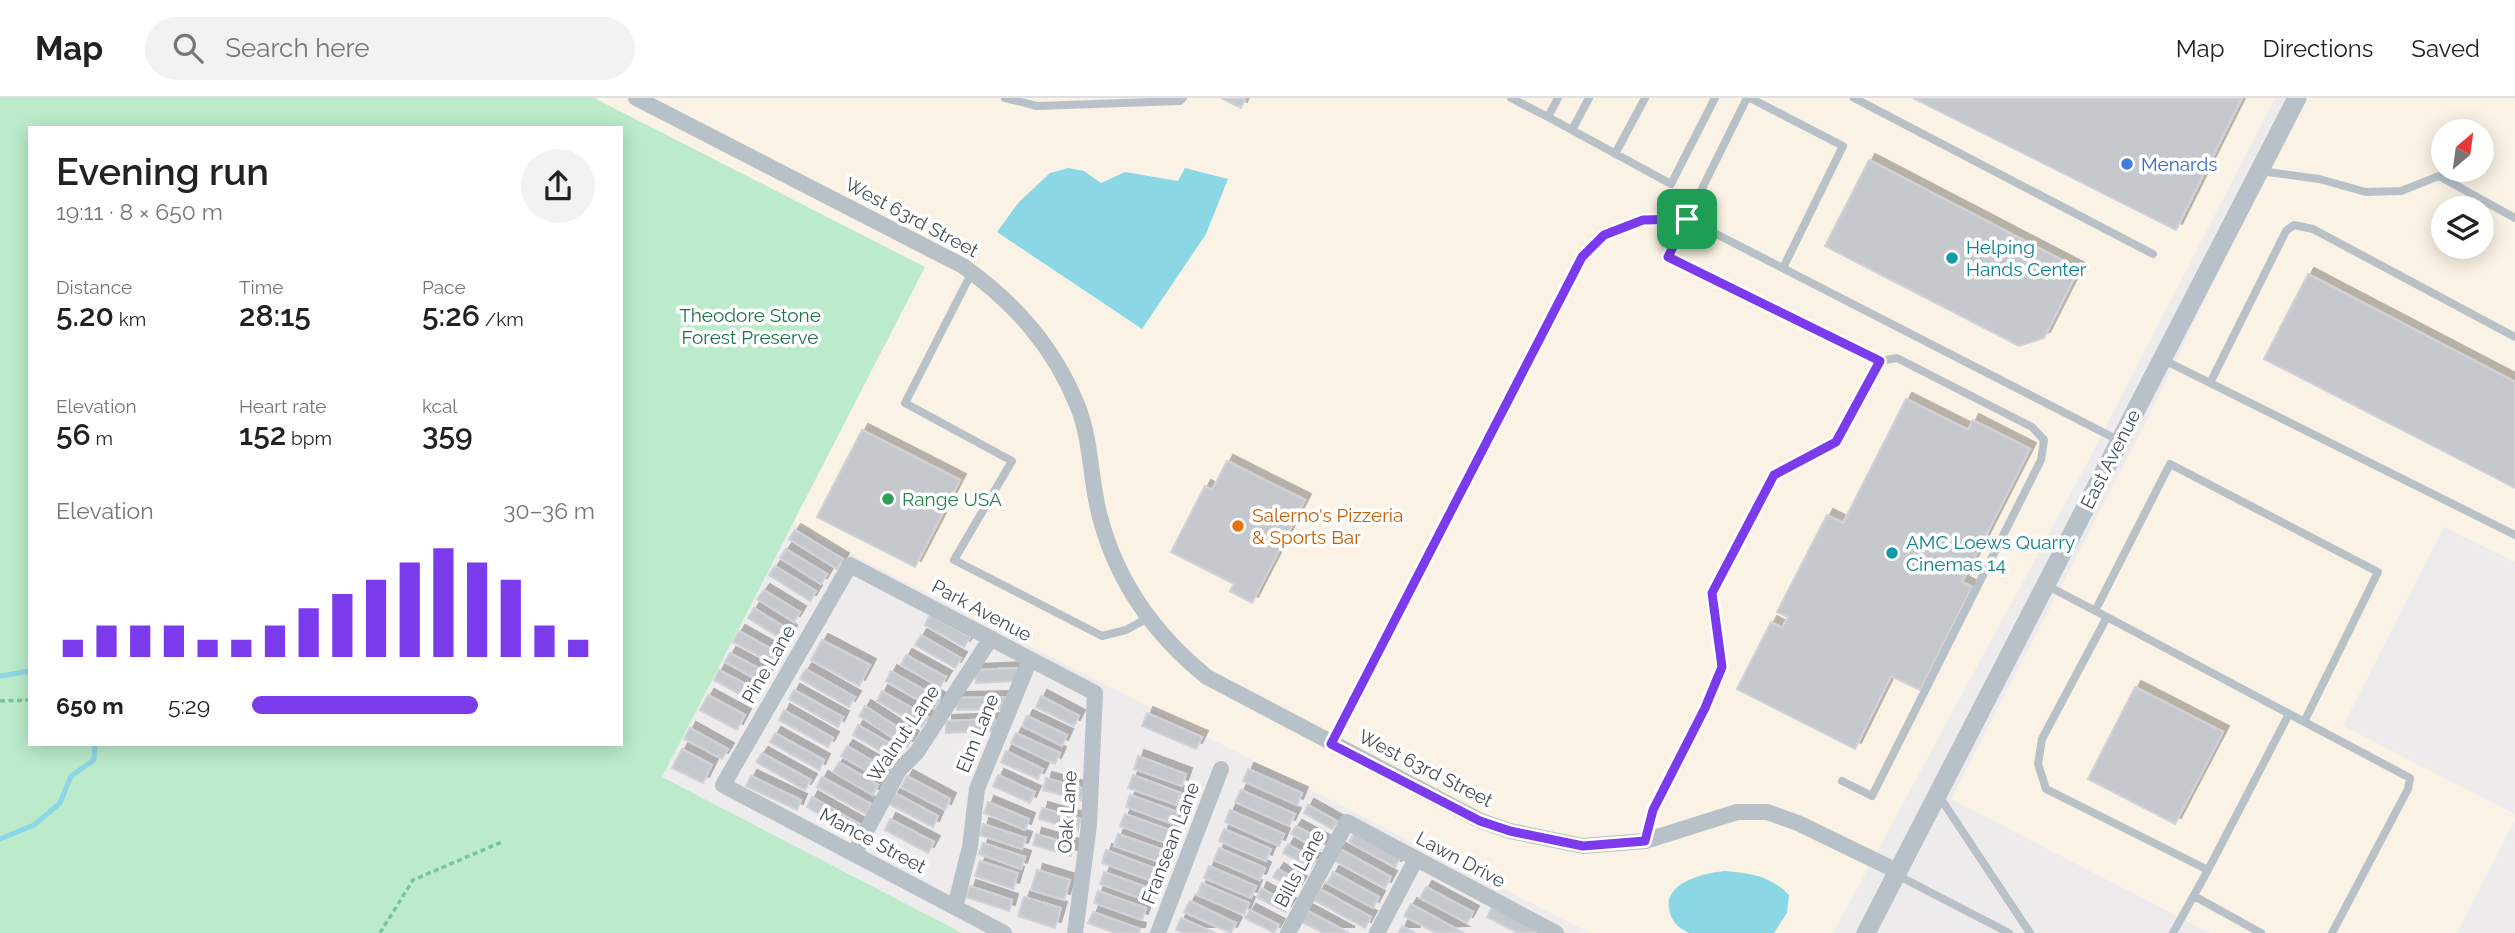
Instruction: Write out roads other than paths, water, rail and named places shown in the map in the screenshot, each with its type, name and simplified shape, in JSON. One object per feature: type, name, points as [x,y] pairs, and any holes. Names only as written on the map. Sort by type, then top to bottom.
[{"type":"street","name":"West 63rd Street","points":[[636,98],[972,272],[992,288],[1043,340],[1079,409],[1088,442],[1100,517],[1124,581],[1148,618],[1181,656],[1207,677],[1480,821],[1510,831],[1583,846],[1645,841],[1737,812],[1767,812],[1798,823],[1896,873]]},
{"type":"street","name":"East Avenue","points":[[1866,933],[2297,98]]},
{"type":"street","name":"Park Avenue","points":[[850,565],[1095,693]]},
{"type":"street","name":"Pine Lane","points":[[723,785],[850,565]]},
{"type":"street","name":"Walnut Lane","points":[[854,854],[899,770],[917,751],[991,638]]},
{"type":"street","name":"Elm Lane","points":[[955,907],[970,847],[977,789],[1030,659]]},
{"type":"street","name":"Oak Lane","points":[[1075,933],[1089,825],[1095,693]]},
{"type":"street","name":"Fransean Lane","points":[[1158,933],[1221,769]]},
{"type":"street","name":"Mance Street","points":[[723,785],[1004,933]]},
{"type":"street","name":"Lawn Drive","points":[[1347,822],[1556,933]]},
{"type":"street","name":"Bills Lane","points":[[1288,933],[1347,822]]},
{"type":"street","points":[[1377,933],[1416,859]]},
{"type":"lane","points":[[1005,98],[1037,106],[1180,101],[1183,98]]},
{"type":"lane","points":[[1511,98],[1671,184],[1715,98]]},
{"type":"lane","points":[[1548,117],[1558,98]]},
{"type":"lane","points":[[1572,131],[1589,98]]},
{"type":"lane","points":[[1615,154],[1645,98]]},
{"type":"lane","points":[[1783,268],[1843,146],[1749,98],[1668,257],[1880,361],[1897,358],[2032,427],[2044,440],[2041,460],[1872,796],[1842,781]]},
{"type":"lane","points":[[1854,98],[2153,254]]},
{"type":"lane","points":[[2259,171],[2319,179],[2366,191],[2401,191],[2439,176],[2515,218]]},
{"type":"lane","points":[[1331,744],[1582,257],[1604,235],[1643,220],[1687,219],[2120,440]]},
{"type":"lane","points":[[2210,383],[2286,231],[2294,225],[2313,229],[2515,337]]},
{"type":"lane","points":[[972,272],[905,403],[1012,461],[954,560],[1102,636],[1126,630],[1148,618]]},
{"type":"lane","points":[[2162,359],[2515,535]]},
{"type":"lane","points":[[1645,841],[1653,810],[1705,708],[1722,667],[1712,593],[1774,475],[1836,442],[1880,361]]},
{"type":"lane","points":[[2095,611],[2170,464],[2378,572],[2304,722]]},
{"type":"lane","points":[[2046,584],[2410,778],[2408,789],[2332,933]]},
{"type":"lane","points":[[2107,617],[2042,739],[2039,764],[2046,789],[2208,870]]},
{"type":"lane","points":[[2173,933],[2288,714]]},
{"type":"lane","points":[[1937,793],[2031,933]]},
{"type":"lane","points":[[1896,873],[2009,933]]},
{"type":"lane","points":[[2194,896],[2261,933]]},
{"type":"water","points":[[1068,168],[1084,171],[1101,183],[1125,172],[1178,181],[1185,168],[1228,179],[1206,234],[1142,329],[997,232],[1019,202],[1050,173]]},
{"type":"water","points":[[1725,871],[1760,877],[1789,895],[1787,913],[1774,933],[1689,933],[1675,923],[1671,917],[1669,903],[1671,894],[1677,887],[1696,877]]},
{"type":"waterway","points":[[0,676],[28,671]]},
{"type":"waterway","points":[[0,839],[34,825],[60,803],[71,776],[94,760],[95,746]]},
{"type":"place","name":"Menards","points":[[2127,164]]},
{"type":"place","name":"Helping Hands Center","points":[[1952,258]]},
{"type":"place","name":"Range USA","points":[[888,499]]},
{"type":"place","name":"Salerno's Pizzeria & Sports Bar","points":[[1238,526]]},
{"type":"place","name":"AMC Loews Quarry Cinemas 14","points":[[1892,553]]},
{"type":"park label","name":"Theodore Stone Forest Preserve","points":[[750,326]]}]
